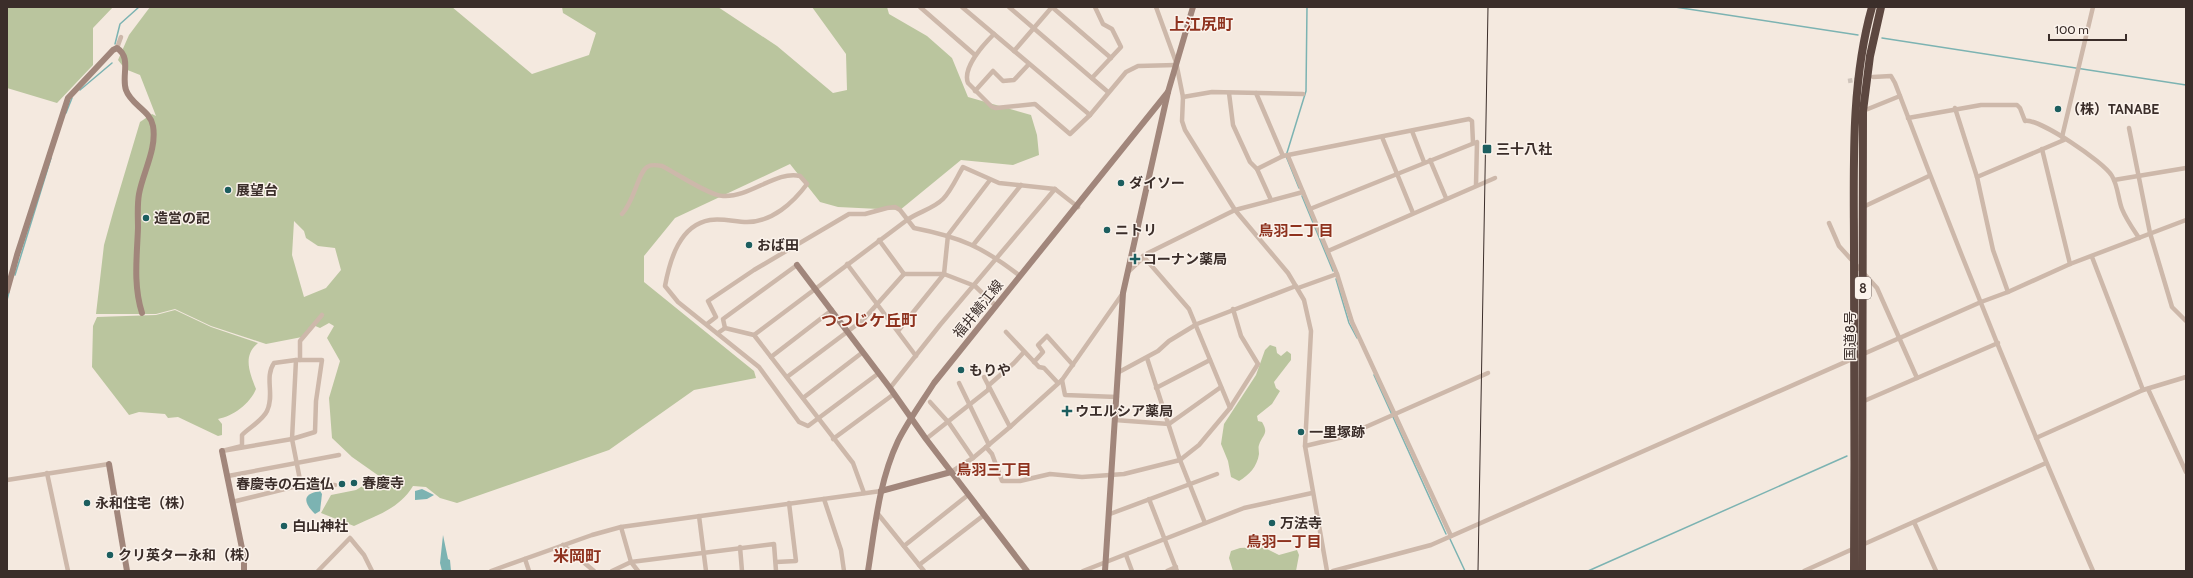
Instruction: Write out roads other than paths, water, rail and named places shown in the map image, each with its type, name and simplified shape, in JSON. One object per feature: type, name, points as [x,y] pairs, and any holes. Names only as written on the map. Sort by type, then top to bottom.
[{"type":"highway","name":"国道8号","points":[[1862,571],[1858,547],[1854,358],[1854,264],[1857,95],[1863,46],[1872,7]]},
{"type":"highway","name":"国道8号","points":[[1854,571],[1858,547],[1864,401],[1862,354],[1863,111],[1870,56],[1881,7]]},
{"type":"street","points":[[920,7],[975,55]]},
{"type":"street","points":[[962,7],[1090,115]]},
{"type":"street","points":[[1009,7],[1108,92]]},
{"type":"street","points":[[1014,51],[1052,7],[1111,58]]},
{"type":"street","points":[[1092,78],[1121,47],[1112,29],[1103,24],[1095,7]]},
{"type":"street","points":[[1156,7],[1176,63],[1183,96],[1181,113],[1185,130],[1235,210],[1297,287],[1304,300],[1311,331],[1305,446],[1312,492],[1328,571]]},
{"type":"street","points":[[1105,571],[1110,514],[1123,293],[1168,92],[1193,7]]},
{"type":"street","points":[[2063,139],[2093,7]]},
{"type":"street","points":[[994,34],[975,55],[967,78],[968,83],[992,107],[996,108],[1035,104],[1070,134],[1090,115],[1126,72],[1132,68],[1176,63]]},
{"type":"street","points":[[7,291],[17,255],[68,98],[113,50],[117,48],[121,37]]},
{"type":"street","points":[[117,48],[123,52],[125,61],[126,91],[135,104],[150,118],[153,127],[152,148],[139,195],[136,291],[142,313]]},
{"type":"street","points":[[975,90],[993,71],[1003,81],[1014,80],[1029,64]]},
{"type":"street","points":[[1874,78],[1891,76],[1900,96],[1929,176],[2046,463],[2093,571]]},
{"type":"street","name":"福井鯖江線","points":[[868,571],[881,492],[898,440],[911,419],[934,384],[1020,276],[1078,207],[1168,92]]},
{"type":"street","points":[[1183,96],[1212,92],[1303,94]]},
{"type":"street","points":[[1228,93],[1233,125],[1250,162],[1257,169],[1271,200]]},
{"type":"street","points":[[1256,93],[1303,192],[1328,251],[1352,322],[1451,536]]},
{"type":"street","points":[[1863,111],[1900,96]]},
{"type":"street","points":[[1908,118],[1954,108],[1981,105],[2012,104],[2020,108],[2025,121],[2040,125],[2089,153],[2108,171],[2114,180],[2122,209],[2139,238]]},
{"type":"street","points":[[1954,108],[1977,176],[1993,250],[2008,292]]},
{"type":"street","points":[[1257,169],[1285,156],[1469,119],[1472,121],[1473,143]]},
{"type":"street","points":[[2129,128],[2150,233],[2172,307],[2186,321]]},
{"type":"street","points":[[1412,131],[1424,162]]},
{"type":"street","points":[[1382,137],[1413,213]]},
{"type":"street","points":[[1977,176],[2063,139]]},
{"type":"street","points":[[1310,209],[1477,142],[1476,185]]},
{"type":"street","points":[[2042,149],[2070,264]]},
{"type":"street","points":[[1430,160],[1446,198]]},
{"type":"street","points":[[622,214],[632,201],[643,171],[647,167],[653,165],[662,166],[722,196],[735,196],[789,175],[800,176],[807,184],[794,202],[779,212],[748,222],[723,220],[696,223],[678,244],[670,260],[665,286],[678,302],[759,367],[799,422],[808,426],[879,373]]},
{"type":"street","points":[[754,335],[879,240],[918,212],[931,208],[943,199],[963,167],[990,180],[1055,189],[1078,207]]},
{"type":"street","points":[[2114,180],[2138,178],[2186,168]]},
{"type":"street","points":[[1863,207],[1929,176]]},
{"type":"street","points":[[1328,251],[1446,198],[1495,178]]},
{"type":"street","points":[[898,331],[944,274],[948,235],[990,180]]},
{"type":"street","points":[[974,244],[1020,185]]},
{"type":"street","points":[[890,388],[940,325],[975,286],[1055,189]]},
{"type":"street","points":[[1128,272],[1144,256],[1235,210],[1303,192]]},
{"type":"street","points":[[707,324],[716,317],[708,301],[754,270],[849,214],[865,214],[887,208],[896,207],[914,228],[948,235],[974,244],[998,258],[1020,276]]},
{"type":"street","points":[[1333,571],[1409,552],[1451,536],[1981,302],[2008,292],[2070,264],[2092,257],[2186,220]]},
{"type":"street","points":[[1829,223],[1839,246],[1877,288],[1917,378]]},
{"type":"street","points":[[879,240],[904,274]]},
{"type":"street","points":[[1144,256],[1189,309],[1197,324],[1230,408]]},
{"type":"street","points":[[2092,257],[2146,389],[2186,472]]},
{"type":"street","points":[[847,264],[916,356]]},
{"type":"street","points":[[725,328],[723,319],[797,265],[879,373],[911,419],[968,495],[1027,571]]},
{"type":"street","points":[[904,274],[944,274],[975,286],[996,306]]},
{"type":"street","points":[[787,377],[878,305],[904,274]]},
{"type":"street","points":[[1119,372],[1147,358],[1169,341],[1197,324],[1232,309],[1337,274]]},
{"type":"street","points":[[491,571],[563,545],[621,527],[824,498],[881,492],[951,472],[973,458],[1010,427],[1060,381],[1073,365],[1123,293]]},
{"type":"street","points":[[959,383],[971,406],[1002,481],[1020,481],[1050,474],[1082,477],[1124,474],[1180,460],[1199,445],[1230,408],[1258,364],[1241,336],[1232,309]]},
{"type":"street","points":[[771,357],[832,310]]},
{"type":"street","points":[[301,485],[295,462],[292,439],[300,341],[322,315]]},
{"type":"street","points":[[718,333],[725,328],[754,335],[853,463],[864,493]]},
{"type":"street","points":[[1006,332],[1039,367],[1044,368],[1060,381],[1065,395],[1117,397]]},
{"type":"street","points":[[1034,362],[1043,352],[1038,345],[1047,336],[1073,365]]},
{"type":"street","points":[[1864,401],[1998,343]]},
{"type":"street","points":[[803,398],[863,352]]},
{"type":"street","points":[[926,439],[971,406],[988,390],[988,385],[1014,363],[1024,352]]},
{"type":"street","points":[[1147,358],[1180,460],[1205,523]]},
{"type":"street","points":[[298,360],[322,360],[316,402],[315,432],[292,439],[222,451],[242,446],[242,435],[267,413],[271,399],[269,370],[274,363],[298,360]]},
{"type":"street","points":[[1156,388],[1210,360]]},
{"type":"street","points":[[1305,446],[1343,437],[1488,373]]},
{"type":"street","points":[[984,377],[1010,427]]},
{"type":"street","points":[[2036,438],[2146,389],[2186,377]]},
{"type":"street","points":[[1115,420],[1168,424],[1221,387]]},
{"type":"street","points":[[833,439],[894,394]]},
{"type":"street","points":[[930,402],[949,423],[973,458]]},
{"type":"street","points":[[222,451],[244,558],[244,571]]},
{"type":"street","points":[[228,476],[295,462],[339,455]]},
{"type":"street","points":[[1804,571],[2046,463]]},
{"type":"street","points":[[7,480],[110,464],[127,571]]},
{"type":"street","points":[[47,473],[68,571]]},
{"type":"street","points":[[1110,514],[1217,474]]},
{"type":"street","points":[[232,502],[301,485],[335,485]]},
{"type":"street","points":[[1084,571],[1244,508],[1312,492]]},
{"type":"street","points":[[904,546],[968,495]]},
{"type":"street","points":[[824,498],[841,550],[844,571]]},
{"type":"street","points":[[1149,499],[1177,569],[1167,571]]},
{"type":"street","points":[[776,562],[796,561],[789,504]]},
{"type":"street","points":[[878,514],[924,571]]},
{"type":"street","points":[[919,565],[984,515]]},
{"type":"street","points":[[699,516],[706,571]]},
{"type":"street","points":[[1914,522],[1936,571]]},
{"type":"street","points":[[621,527],[631,562],[638,571]]},
{"type":"street","points":[[318,571],[350,538],[364,555],[372,571]]},
{"type":"street","points":[[612,571],[631,562],[704,551],[774,544],[776,571]]},
{"type":"street","points":[[563,545],[594,571]]},
{"type":"street","points":[[740,548],[742,571]]},
{"type":"street","points":[[1126,555],[1132,571]]},
{"type":"street","points":[[525,559],[529,571]]},
{"type":"water","points":[[422,489],[434,495],[427,499],[415,500],[415,491]]},
{"type":"water","points":[[320,491],[322,494],[320,511],[315,514],[309,507],[306,500],[309,494]]},
{"type":"water","points":[[443,535],[448,559],[450,560],[451,571],[442,571],[440,563]]},
{"type":"waterway","points":[[115,44],[120,24],[139,7]]},
{"type":"waterway","points":[[1299,188],[1286,156],[1306,91],[1307,7]]},
{"type":"waterway","points":[[1675,7],[1858,35]]},
{"type":"waterway","points":[[1882,38],[2186,85]]},
{"type":"waterway","points":[[80,90],[112,63]]},
{"type":"waterway","points":[[66,113],[72,98]]},
{"type":"waterway","points":[[15,275],[51,158]]},
{"type":"waterway","points":[[1302,196],[1333,271]]},
{"type":"waterway","points":[[1336,279],[1349,323],[1357,338]]},
{"type":"waterway","points":[[7,300],[9,292]]},
{"type":"waterway","points":[[1374,375],[1446,534]]},
{"type":"waterway","points":[[1588,571],[1847,456]]},
{"type":"waterway","points":[[1450,539],[1465,571]]},
{"type":"tunnel","points":[[1848,81],[1860,79]]},
{"type":"tram line","points":[[1478,571],[1488,7]]},
{"type":"place","name":"（株）TANABE","points":[[2058,109]]},
{"type":"place","name":"三十八社","points":[[1487,149]]},
{"type":"place","name":"ダイソー","points":[[1121,183]]},
{"type":"place","name":"展望台","points":[[228,190]]},
{"type":"place","name":"造営の記","points":[[146,218]]},
{"type":"place","name":"ニトリ","points":[[1107,230]]},
{"type":"place","name":"おば田","points":[[749,245]]},
{"type":"place","name":"コーナン薬局","points":[[1135,259]]},
{"type":"place","name":"もりや","points":[[961,370]]},
{"type":"place","name":"ウエルシア薬局","points":[[1067,411]]},
{"type":"place","name":"一里塚跡","points":[[1301,432]]},
{"type":"place","name":"春慶寺","points":[[354,483]]},
{"type":"place","name":"春慶寺の石造仏","points":[[342,484]]},
{"type":"place","name":"永和住宅（株）","points":[[87,503]]},
{"type":"place","name":"万法寺","points":[[1272,523]]},
{"type":"place","name":"白山神社","points":[[284,526]]},
{"type":"place","name":"クリ英ター永和（株）","points":[[110,555]]},
{"type":"district","name":"上江尻町","points":[[1201,24]]},
{"type":"district","name":"鳥羽二丁目","points":[[1296,231]]},
{"type":"district","name":"つつじケ丘町","points":[[869,320]]},
{"type":"district","name":"鳥羽三丁目","points":[[994,470]]},
{"type":"district","name":"鳥羽一丁目","points":[[1284,542]]},
{"type":"district","name":"米岡町","points":[[577,556]]}]
